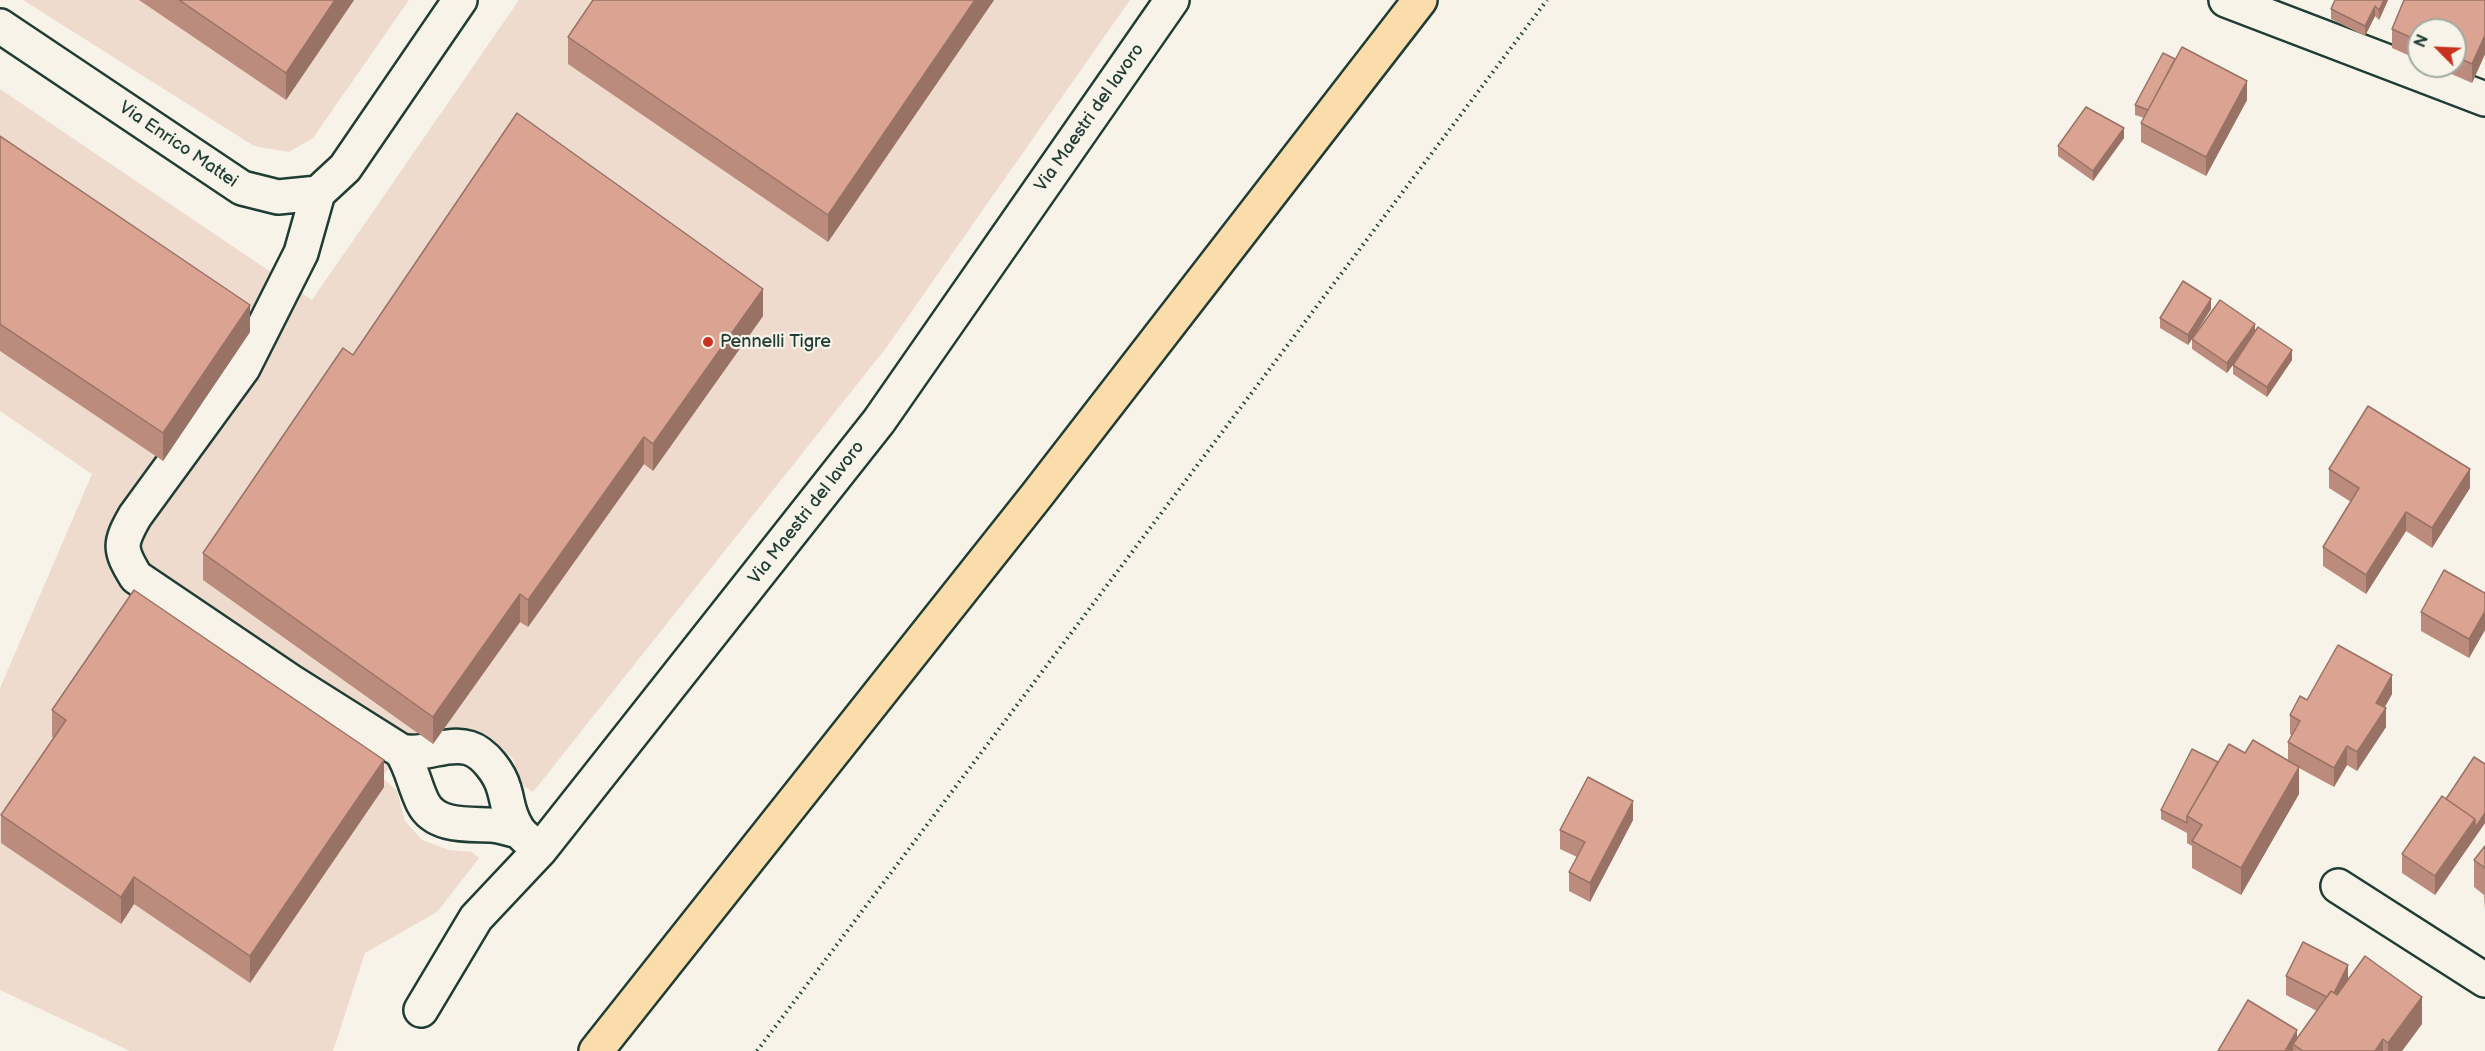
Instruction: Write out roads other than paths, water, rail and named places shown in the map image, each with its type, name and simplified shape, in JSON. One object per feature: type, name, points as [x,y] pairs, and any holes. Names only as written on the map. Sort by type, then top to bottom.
[{"type":"main road","points":[[596,1051],[1037,495],[1420,0]]},
{"type":"street","points":[[460,0],[345,168],[318,193],[301,253],[243,368],[135,516],[122,538],[125,560],[136,577],[290,681],[401,751],[412,754],[454,747],[470,748],[482,756],[490,763],[504,788],[507,809],[529,840]]},
{"type":"street","name":"Via Maestri del lavoro","points":[[421,1010],[476,918],[529,840],[879,421],[1172,0]]},
{"type":"street","points":[[2226,0],[2485,99]]},
{"type":"street","name":"Via Enrico Mattei","points":[[0,26],[242,188],[278,197],[318,193]]},
{"type":"street","points":[[401,751],[408,761],[423,803],[429,813],[454,824],[492,825],[529,840]]},
{"type":"street","points":[[2338,886],[2485,980]]},
{"type":"place","name":"Pennelli Tigre","points":[[708,342]]}]
